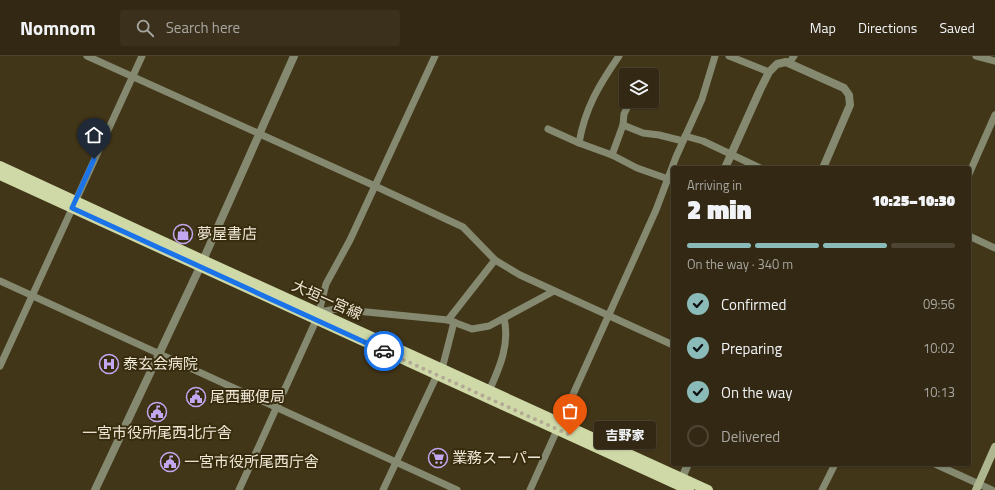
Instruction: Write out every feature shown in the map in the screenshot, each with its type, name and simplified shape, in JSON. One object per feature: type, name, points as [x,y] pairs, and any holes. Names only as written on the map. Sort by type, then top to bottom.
[{"type":"main road","name":"大垣一宮線","points":[[0,166],[73,204],[559,426]]},
{"type":"main road","name":"大垣一宮線","points":[[0,176],[73,204]]},
{"type":"main road","name":"大垣一宮線","points":[[439,372],[490,391],[680,486],[708,490]]},
{"type":"main road","points":[[977,487],[995,447]]},
{"type":"street","points":[[87,56],[463,227],[495,260],[520,275],[671,344]]},
{"type":"street","points":[[0,366],[142,56]]},
{"type":"street","points":[[95,490],[160,353],[294,56]]},
{"type":"street","points":[[239,490],[318,316],[326,284],[350,240],[435,56]]},
{"type":"street","points":[[579,143],[583,123],[590,105],[602,82],[619,56]]},
{"type":"street","points":[[675,166],[684,139],[702,100],[715,56]]},
{"type":"street","points":[[729,56],[770,72]]},
{"type":"street","points":[[789,63],[794,56]]},
{"type":"street","points":[[976,56],[995,61]]},
{"type":"street","points":[[726,166],[760,90],[770,72],[777,64],[786,62],[844,88],[849,95],[850,105],[824,166]]},
{"type":"street","points":[[612,155],[623,125],[624,114],[627,108]]},
{"type":"street","points":[[971,169],[995,115]]},
{"type":"street","points":[[623,125],[643,133],[703,142],[756,166]]},
{"type":"street","points":[[530,490],[656,210],[671,180],[637,168],[612,155],[579,143],[548,129]]},
{"type":"street","points":[[971,237],[995,248]]},
{"type":"street","points":[[383,490],[439,372],[451,321],[495,260]]},
{"type":"street","points":[[0,281],[457,490]]},
{"type":"street","points":[[318,316],[336,309],[451,321],[472,329],[489,326],[554,291]]},
{"type":"street","points":[[490,391],[506,346],[507,330],[504,318]]},
{"type":"street","points":[[680,486],[687,466]]},
{"type":"street","points":[[822,490],[834,466]]},
{"type":"street","points":[[939,466],[977,487],[992,490]]},
{"type":"way so far","points":[[384,351],[570,435]]},
{"type":"place","name":"夢屋書店","points":[[183,234]]},
{"type":"place","name":"泰玄会病院","points":[[109,364]]},
{"type":"place","name":"尾西郵便局","points":[[196,397]]},
{"type":"place","name":"一宮市役所尾西北庁舎","points":[[157,412]]},
{"type":"place","name":"吉野家","points":[[570,435]]},
{"type":"place","name":"業務スーパー","points":[[438,458]]},
{"type":"place","name":"一宮市役所尾西庁舎","points":[[170,462]]},
{"type":"route","points":[[94,159],[72,208],[384,351]]}]
